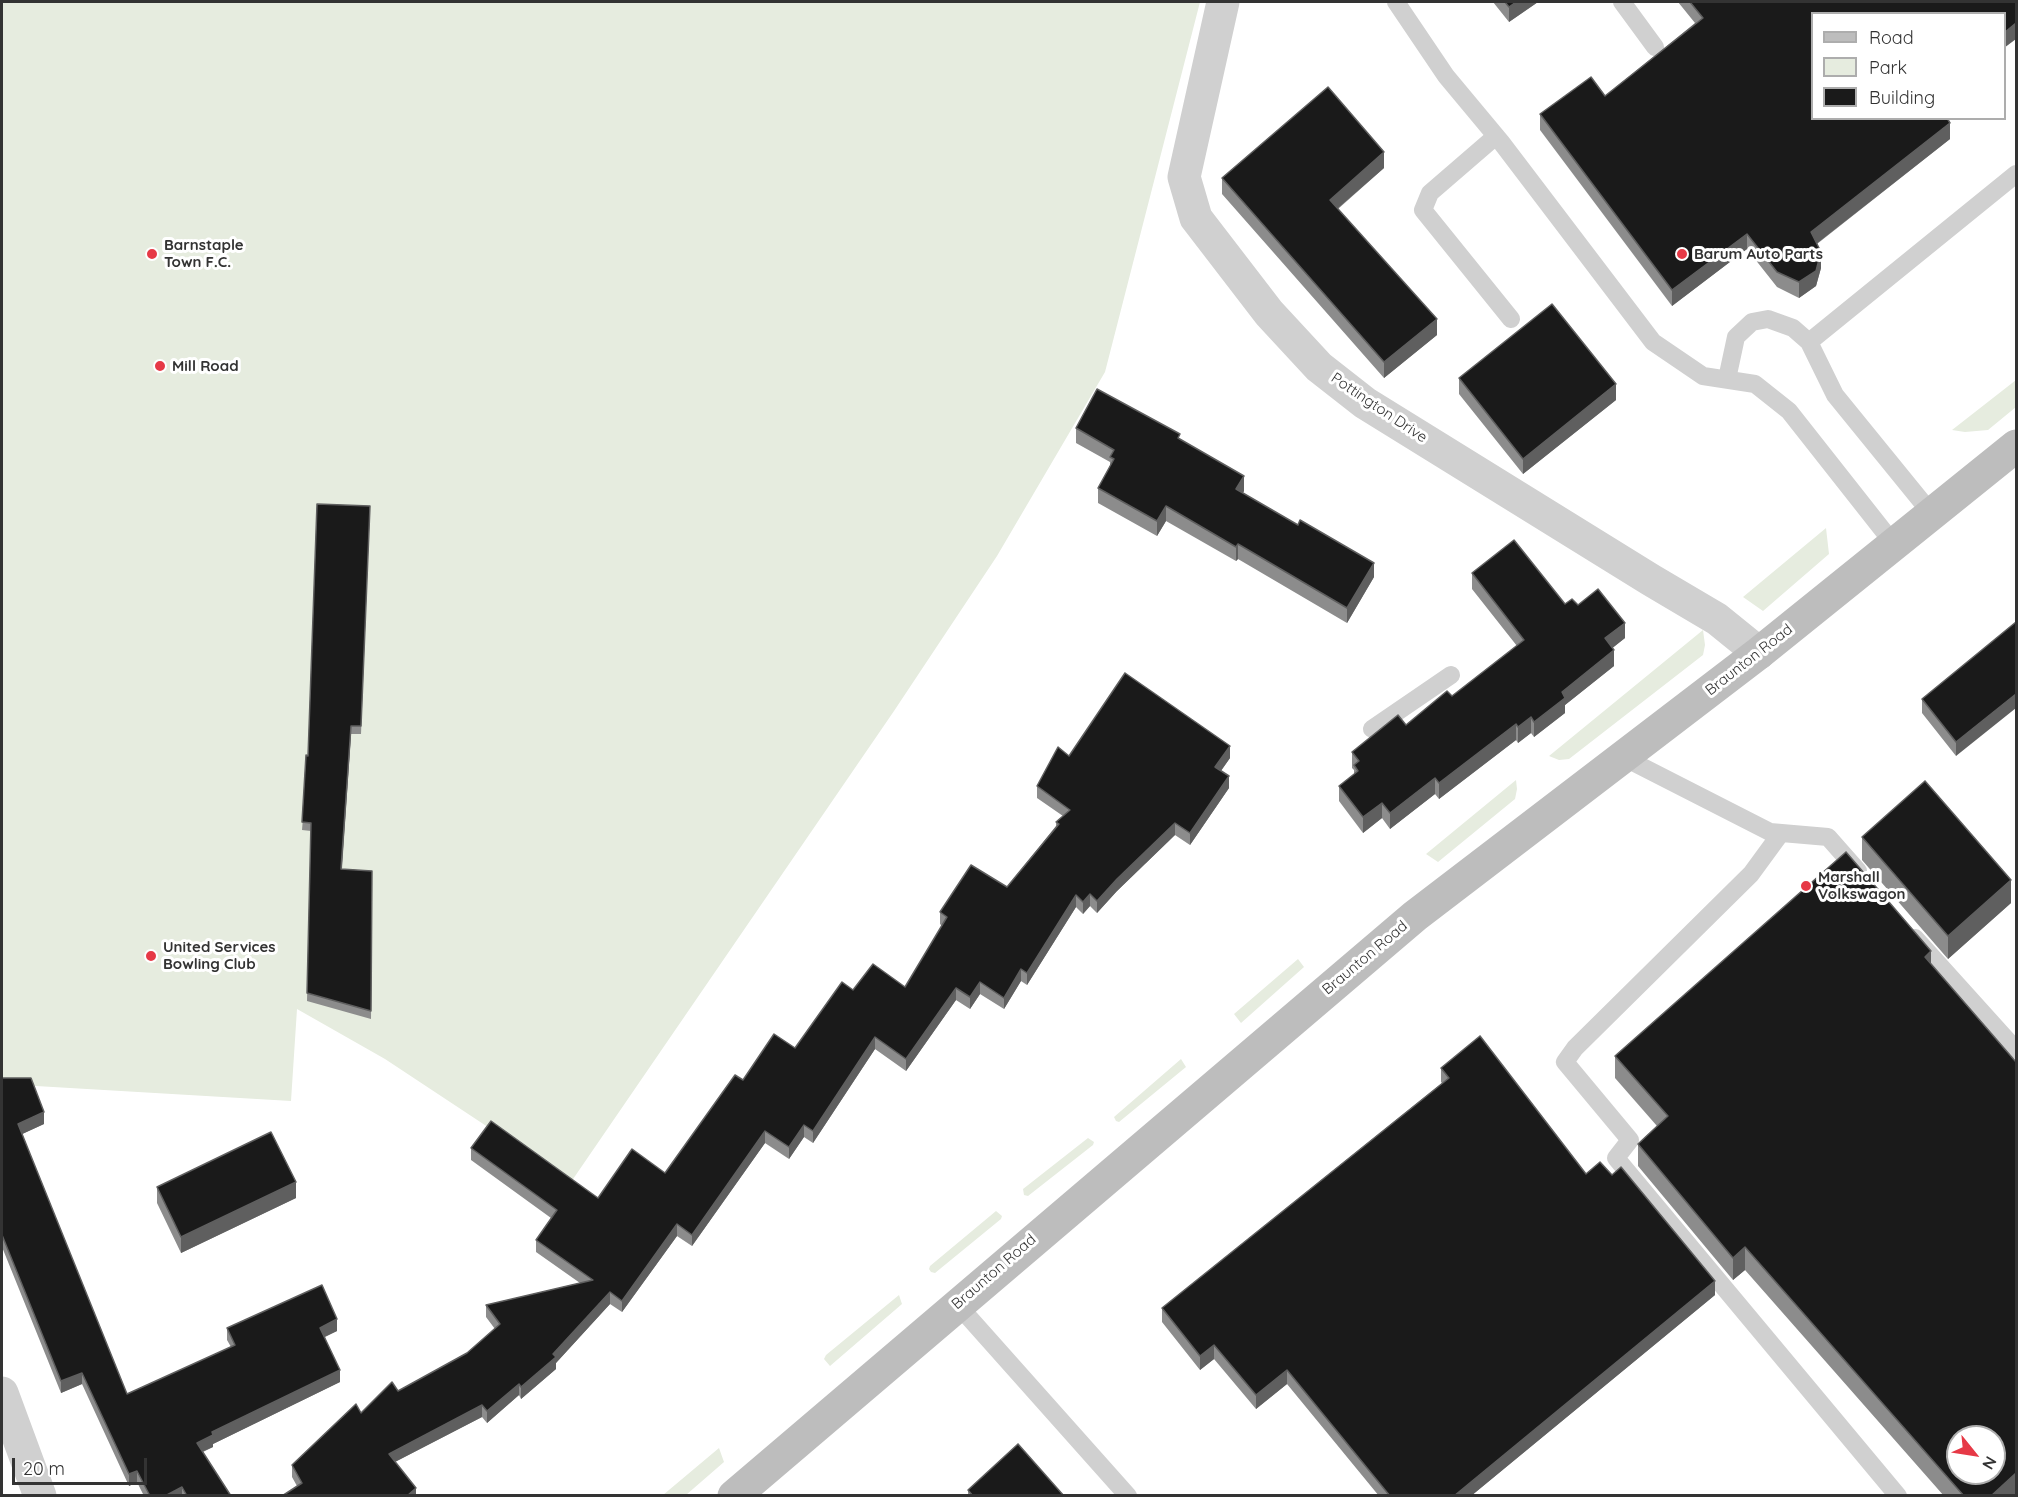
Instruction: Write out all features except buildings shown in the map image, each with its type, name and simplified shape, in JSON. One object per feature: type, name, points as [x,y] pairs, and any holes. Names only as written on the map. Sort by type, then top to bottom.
[{"type":"main road","name":"Braunton Road","points":[[734,1496],[1414,916],[1759,653],[2016,446]]},
{"type":"street","name":"Pottington Drive","points":[[1223,2],[1184,177],[1196,218],[1269,313],[1319,367],[1365,403],[1717,619],[1759,653]]},
{"type":"street","points":[[2,1393],[40,1496]]},
{"type":"lane","points":[[1396,2],[1446,76],[1496,136],[1653,342],[1703,376],[1755,384],[1789,411],[1893,543]]},
{"type":"lane","points":[[1622,2],[1655,46]]},
{"type":"lane","points":[[1496,136],[1430,193],[1424,210],[1511,319]]},
{"type":"lane","points":[[1809,342],[2016,174]]},
{"type":"lane","points":[[1727,379],[1736,337],[1752,322],[1768,319],[1793,327],[1809,342],[1835,395],[1931,513]]},
{"type":"lane","points":[[1372,729],[1451,675]]},
{"type":"lane","points":[[1623,757],[1770,832],[1828,837],[1867,882]]},
{"type":"lane","points":[[1781,833],[1751,874],[1575,1048],[1565,1062],[1630,1140],[1616,1158],[1898,1496]]},
{"type":"lane","points":[[1906,928],[2016,1050]]},
{"type":"lane","points":[[957,1304],[1128,1496]]},
{"type":"green space","points":[[2,2],[1200,2],[1105,372],[997,556],[894,711],[571,1182],[385,1059],[297,1009],[291,1101],[2,1084]]},
{"type":"green space","points":[[2016,380],[2016,407],[1988,430],[1965,432],[1952,430]]},
{"type":"green space","points":[[1826,528],[1829,554],[1763,611],[1743,597]]},
{"type":"green space","points":[[1703,630],[1705,645],[1703,655],[1569,759],[1559,760],[1549,756]]},
{"type":"green space","points":[[1516,780],[1515,799],[1438,862],[1426,854]]},
{"type":"green space","points":[[1298,959],[1304,967],[1241,1023],[1234,1014]]},
{"type":"green space","points":[[1181,1059],[1186,1067],[1119,1122],[1116,1121],[1114,1117]]},
{"type":"green space","points":[[1088,1138],[1094,1142],[1093,1145],[1028,1196],[1024,1195],[1023,1189]]},
{"type":"green space","points":[[996,1211],[1002,1216],[1001,1219],[935,1273],[931,1272],[930,1266]]},
{"type":"green space","points":[[899,1295],[902,1304],[830,1366],[824,1359],[826,1355]]},
{"type":"green space","points":[[719,1448],[724,1462],[686,1495],[663,1495]]},
{"type":"place","name":"Barnstaple Town F.C.","points":[[152,254]]},
{"type":"place","name":"Barum Auto Parts","points":[[1682,254]]},
{"type":"place","name":"Mill Road","points":[[160,366]]},
{"type":"place","name":"Marshall Volkswagon","points":[[1806,886]]},
{"type":"place","name":"United Services Bowling Club","points":[[151,956]]}]
